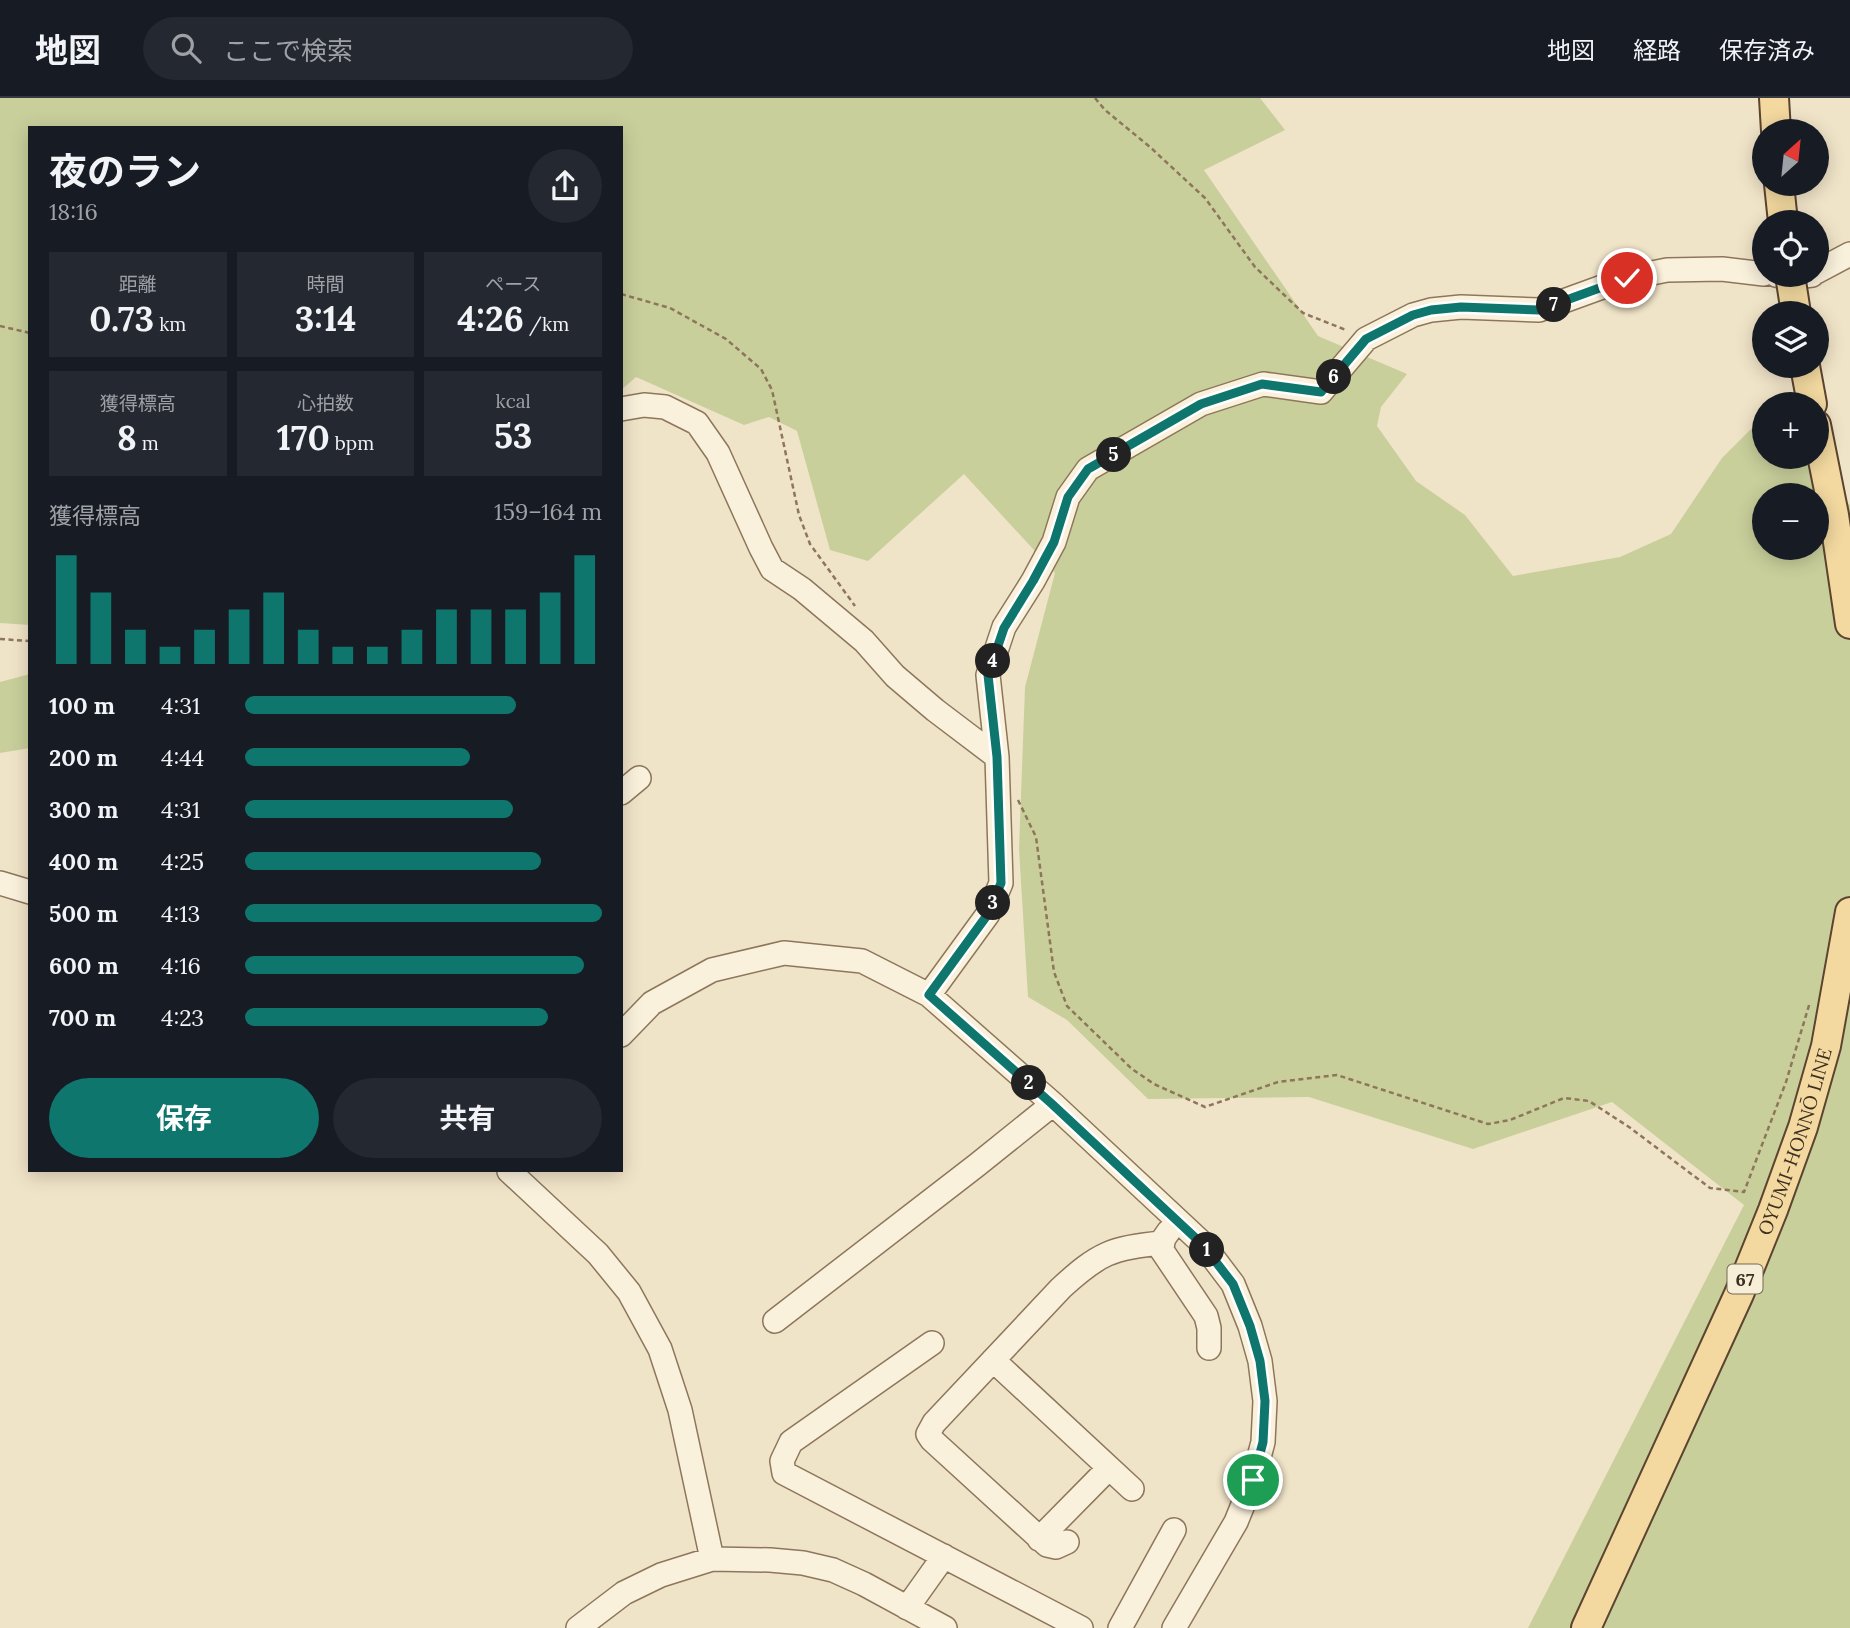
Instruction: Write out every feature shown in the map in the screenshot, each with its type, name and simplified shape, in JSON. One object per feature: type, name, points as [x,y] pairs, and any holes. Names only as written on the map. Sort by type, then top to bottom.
[{"type":"main road","points":[[1774,98],[1775,119]]},
{"type":"main road","points":[[1825,469],[1850,624]]},
{"type":"main road","name":"OYUMI-HONNŌ LINE","points":[[1586,1628],[1739,1294],[1777,1198],[1803,1127],[1826,1046],[1850,912]]},
{"type":"street","points":[[1829,266],[1850,254]]},
{"type":"street","points":[[929,995],[988,914],[1001,883],[997,757],[988,675],[1004,628],[1054,542],[1068,497],[1088,469],[1201,404],[1229,394],[1262,384],[1321,392],[1366,339],[1413,315],[1461,307],[1539,310],[1627,278],[1667,271],[1722,269],[1752,273]]},
{"type":"street","points":[[623,409],[644,405],[665,407],[697,423],[718,453],[772,569],[802,589],[864,641],[895,677],[997,757]]},
{"type":"street","points":[[623,791],[639,778]]},
{"type":"street","points":[[0,883],[28,891]]},
{"type":"street","points":[[623,1033],[652,1003],[712,970],[784,953],[862,961],[929,995],[1052,1104],[1202,1244],[1233,1284],[1250,1326],[1260,1361],[1265,1401],[1263,1442],[1236,1522],[1174,1628]]},
{"type":"street","points":[[775,1321],[1052,1104]]},
{"type":"street","points":[[510,1172],[598,1254],[629,1292],[660,1349],[680,1410],[712,1559]]},
{"type":"street","points":[[1178,1221],[1164,1238],[1161,1249],[1206,1316],[1209,1348]]},
{"type":"street","points":[[1067,1542],[1056,1547],[1047,1545],[928,1434],[934,1423],[1083,1267],[1106,1253],[1132,1245],[1163,1243]]},
{"type":"street","points":[[932,1343],[791,1443],[782,1461],[784,1473],[1081,1628]]},
{"type":"street","points":[[993,1360],[1132,1489]]},
{"type":"street","points":[[1040,1539],[1109,1468]]},
{"type":"street","points":[[1120,1628],[1174,1530]]},
{"type":"street","points":[[907,1608],[944,1556]]},
{"type":"street","points":[[578,1628],[624,1593],[661,1575],[712,1559],[770,1560],[803,1563],[833,1570],[945,1628]]},
{"type":"path","points":[[1095,98],[1105,110],[1205,198],[1255,267],[1303,313],[1366,339]]},
{"type":"path","points":[[623,295],[670,308],[726,339],[761,369],[772,390],[799,515],[806,534],[810,544],[865,622],[864,641]]},
{"type":"path","points":[[0,326],[28,333]]},
{"type":"path","points":[[0,639],[28,640]]},
{"type":"path","points":[[1014,791],[1036,836],[1055,972],[1067,1006],[1132,1069],[1154,1084],[1205,1107],[1278,1082],[1337,1075],[1488,1124],[1510,1120],[1564,1098],[1589,1101],[1629,1127],[1710,1188],[1744,1192],[1786,1082],[1812,995]]},
{"type":"green space","points":[[0,98],[1260,98],[1285,130],[1204,170],[1318,336],[1407,374],[1381,407],[1377,426],[1416,481],[1465,515],[1513,576],[1620,557],[1671,534],[1722,458],[1752,428],[1752,469],[1812,469],[1827,483],[1752,483],[1752,560],[1829,560],[1829,485],[1850,505],[1850,1628],[1528,1628],[1744,1205],[1612,1102],[1473,1149],[1309,1097],[1148,1099],[1067,1020],[1028,997],[1019,849],[1025,687],[1055,573],[964,474],[868,561],[830,550],[797,431],[769,417],[744,425],[636,377],[623,388],[623,126],[28,126],[28,625],[0,623]]},
{"type":"green space","points":[[28,675],[28,748],[0,753],[0,682]]},
{"type":"route","points":[[1253,1480],[1263,1442],[1265,1401],[1260,1361],[1250,1326],[1233,1284],[1202,1244],[1052,1104],[929,995],[988,914],[1001,883],[997,757],[988,675],[1004,628],[1054,542],[1068,497],[1088,469],[1201,404],[1229,394],[1262,384],[1321,392],[1366,339],[1413,315],[1461,307],[1539,310],[1627,278]]}]
